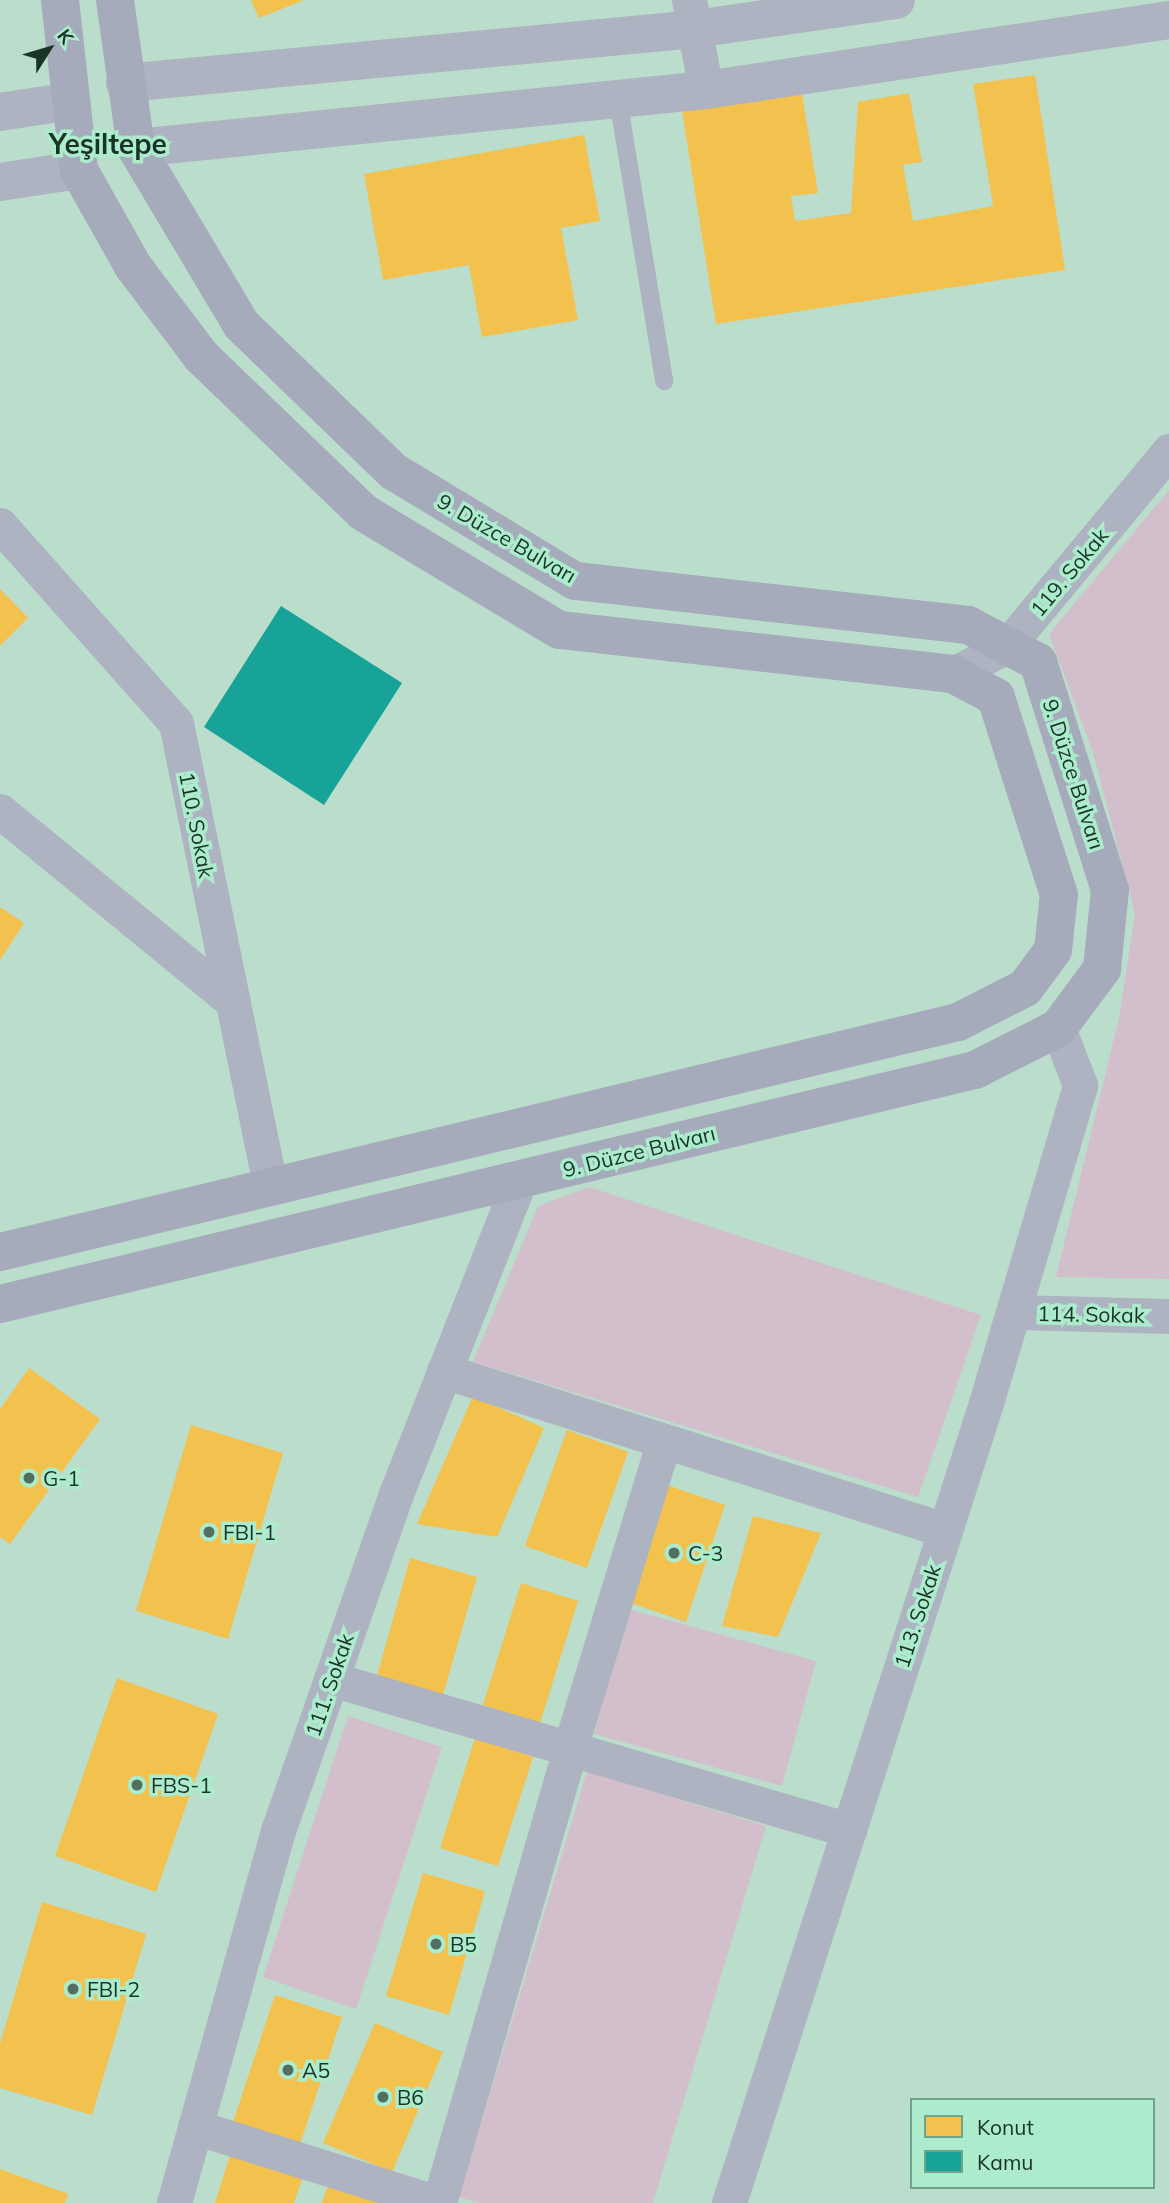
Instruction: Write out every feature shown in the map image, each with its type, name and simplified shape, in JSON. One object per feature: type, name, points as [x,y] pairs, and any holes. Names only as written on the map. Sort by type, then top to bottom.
[{"type":"main road","points":[[0,1252],[958,1022],[1025,988],[1053,950],[1059,895],[996,697],[953,674],[559,630],[363,512],[201,356],[133,266],[79,170],[60,0]]},
{"type":"main road","name":"9. Düzce Bulvarı","points":[[0,1304],[975,1070],[1058,1028],[1102,969],[1111,890],[1038,662],[968,625],[575,581],[394,472],[241,324],[136,148],[115,0]]},
{"type":"street","points":[[125,83],[692,15],[896,0]]},
{"type":"street","points":[[692,15],[706,90]]},
{"type":"street","points":[[136,148],[706,90],[1169,20]]},
{"type":"street","points":[[0,112],[71,101]]},
{"type":"street","points":[[0,182],[79,170]]},
{"type":"street","name":"119. Sokak","points":[[953,674],[1007,646],[1169,451]]},
{"type":"street","name":"110. Sokak","points":[[0,525],[176,723],[270,1187]]},
{"type":"street","points":[[0,811],[233,1002]]},
{"type":"street","name":"113. Sokak","points":[[729,2203],[945,1530],[1080,1085],[1058,1028]]},
{"type":"street","name":"111. Sokak","points":[[174,2203],[279,1828],[444,1371],[520,1180]]},
{"type":"street","name":"114. Sokak","points":[[1013,1312],[1169,1316]]},
{"type":"street","points":[[444,1371],[945,1530]]},
{"type":"street","points":[[195,2127],[438,2203],[570,1748],[664,1441]]},
{"type":"street","points":[[331,1679],[849,1830]]},
{"type":"lane","points":[[618,99],[664,380]]},
{"type":"shaded area","points":[[1169,490],[1169,1279],[1056,1277],[1119,1018],[1135,914],[1093,752],[1049,634]]},
{"type":"shaded area","points":[[589,1187],[981,1315],[918,1497],[473,1362],[538,1206]]},
{"type":"shaded area","points":[[628,1609],[816,1661],[782,1786],[594,1734]]},
{"type":"shaded area","points":[[348,1716],[442,1747],[356,2009],[263,1977]]},
{"type":"shaded area","points":[[587,1771],[766,1826],[653,2203],[479,2203],[459,2197]]},
{"type":"building: Konut","points":[[251,0],[304,0],[259,18]]},
{"type":"building: Konut","points":[[1035,75],[1065,270],[716,324],[681,105],[801,87],[818,193],[791,196],[795,221],[851,213],[858,102],[909,93],[922,162],[903,165],[913,221],[993,206],[973,84]]},
{"type":"building: Konut","points":[[584,135],[600,221],[561,228],[578,320],[482,337],[469,265],[383,280],[364,174]]},
{"type":"building: Konut","points":[[0,589],[28,618],[0,646]]},
{"type":"building: Konut","points":[[0,907],[24,923],[0,960]]},
{"type":"building: Konut","name":"G-1","points":[[29,1368],[100,1419],[10,1544],[0,1537],[0,1409]]},
{"type":"building: Konut","points":[[473,1396],[544,1428],[497,1537],[417,1524]]},
{"type":"building: Konut","name":"FBI-1","points":[[191,1425],[283,1453],[228,1639],[136,1611]]},
{"type":"building: Konut","points":[[567,1430],[628,1452],[587,1568],[525,1546]]},
{"type":"building: Konut","name":"C-3","points":[[661,1483],[725,1505],[686,1622],[622,1600]]},
{"type":"building: Konut","points":[[753,1516],[821,1533],[778,1637],[722,1626]]},
{"type":"building: Konut","points":[[410,1558],[477,1577],[443,1695],[377,1676]]},
{"type":"building: Konut","points":[[521,1583],[578,1601],[540,1723],[483,1705]]},
{"type":"building: Konut","name":"FBS-1","points":[[117,1678],[218,1714],[156,1892],[55,1856]]},
{"type":"building: Konut","points":[[475,1738],[533,1757],[498,1866],[440,1848]]},
{"type":"building: Konut","name":"B5","points":[[423,1873],[485,1891],[449,2015],[386,1996]]},
{"type":"building: Konut","name":"FBI-2","points":[[42,1902],[146,1934],[92,2115],[0,2088],[0,2044]]},
{"type":"building: Konut","name":"A5","points":[[275,1995],[342,2017],[300,2144],[233,2122]]},
{"type":"building: Konut","name":"B6","points":[[375,2023],[443,2052],[392,2172],[323,2143]]},
{"type":"building: Konut","points":[[230,2155],[302,2179],[294,2203],[215,2203]]},
{"type":"building: Konut","points":[[0,2169],[68,2194],[65,2203],[0,2203]]},
{"type":"building: Konut","points":[[331,2176],[393,2203],[322,2203]]},
{"type":"building: Kamu","points":[[281,606],[402,683],[324,805],[204,727]]},
{"type":"place","name":"G-1","points":[[29,1478]]},
{"type":"place","name":"FBI-1","points":[[209,1532]]},
{"type":"place","name":"C-3","points":[[674,1553]]},
{"type":"place","name":"FBS-1","points":[[137,1785]]},
{"type":"place","name":"B5","points":[[436,1944]]},
{"type":"place","name":"FBI-2","points":[[73,1989]]},
{"type":"place","name":"A5","points":[[288,2070]]},
{"type":"place","name":"B6","points":[[383,2097]]},
{"type":"district","name":"Yeşiltepe","points":[[108,144]]}]
